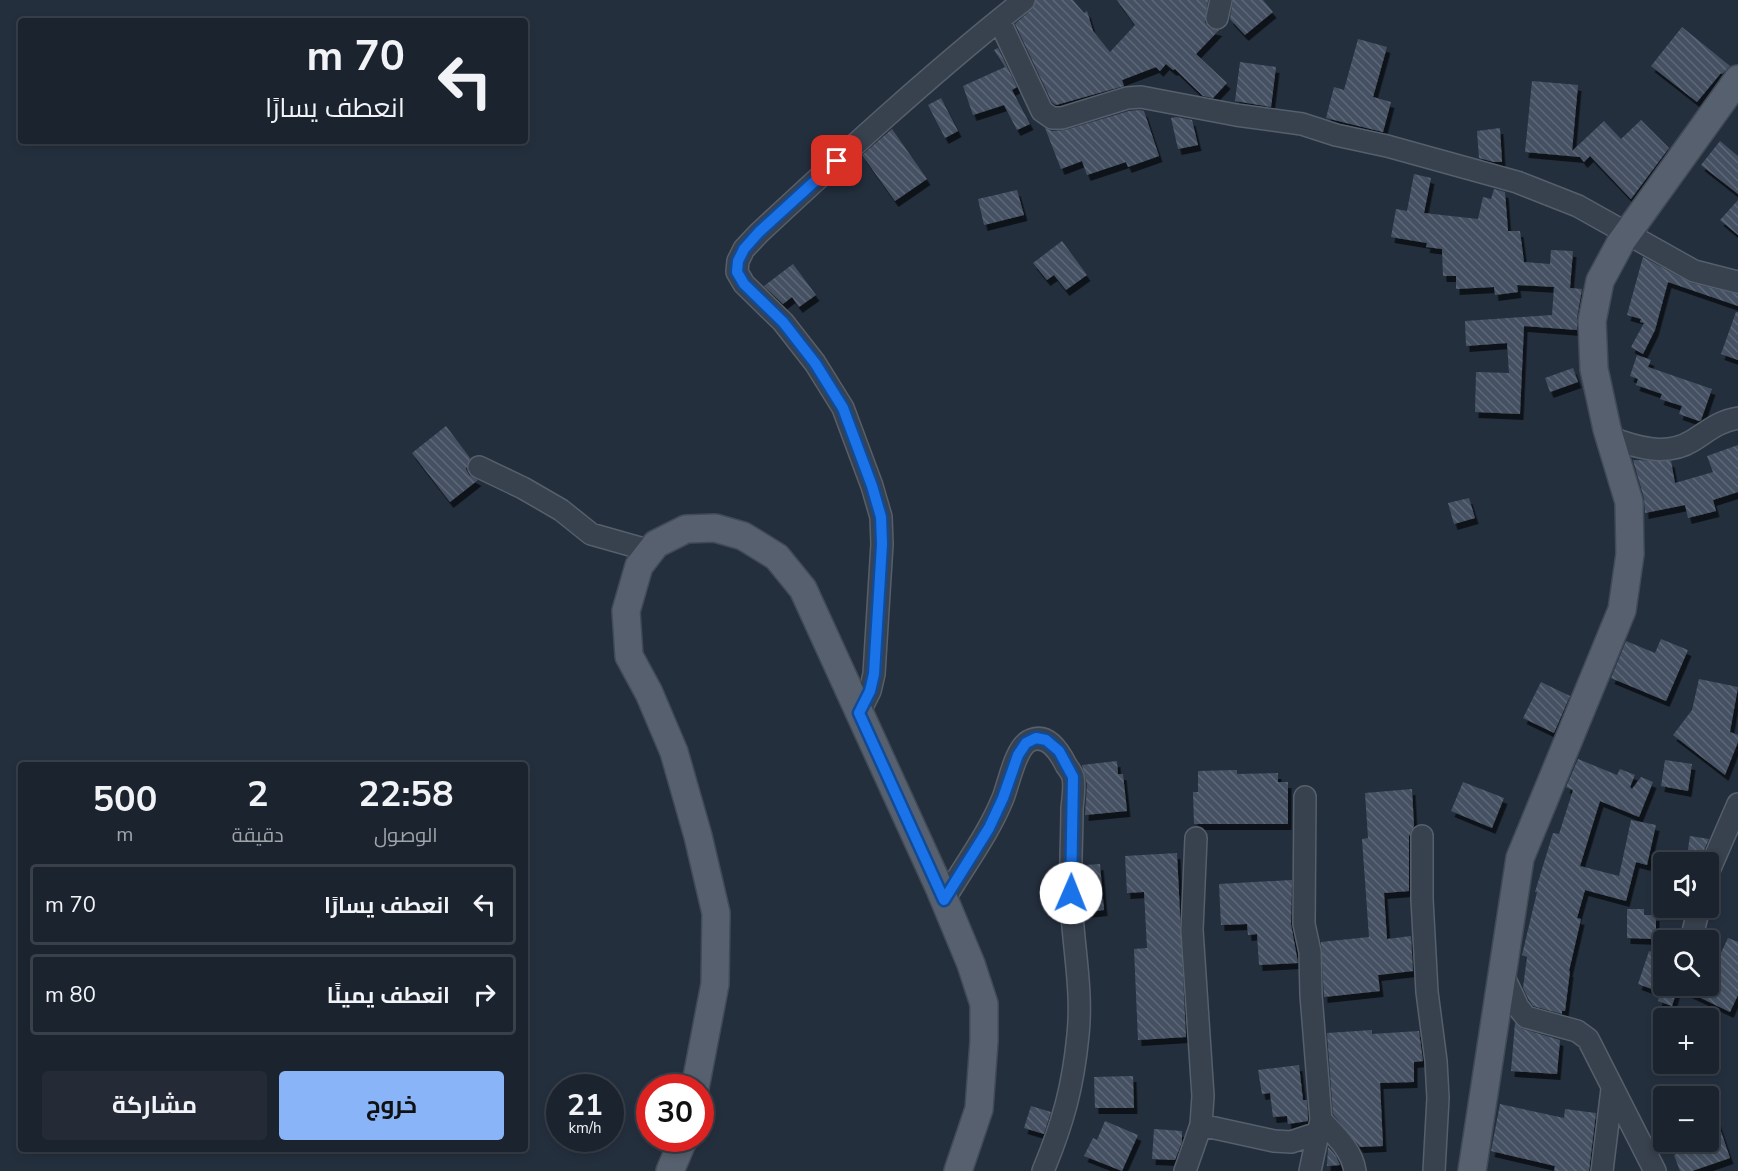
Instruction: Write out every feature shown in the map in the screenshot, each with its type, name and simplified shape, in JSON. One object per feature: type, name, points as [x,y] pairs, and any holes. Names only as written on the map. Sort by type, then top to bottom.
[{"type":"main road","points":[[1472,1171],[1520,858],[1622,610],[1630,554],[1629,502],[1609,437],[1594,369],[1592,321],[1600,281],[1627,233],[1738,79]]},
{"type":"main road","points":[[698,1074],[715,984],[716,913],[699,836],[674,752],[649,693],[629,656],[626,611],[639,566],[656,544],[686,530],[715,528],[743,536],[777,557],[803,589],[971,964],[984,1004],[984,1041],[979,1108],[958,1171]]},
{"type":"main road","points":[[670,1171],[678,1152]]},
{"type":"street","points":[[859,713],[870,691],[874,674],[882,544],[881,517],[843,408],[815,363],[783,322],[744,284],[737,272],[738,261],[744,249],[759,232],[868,132],[1024,0]]},
{"type":"street","points":[[999,20],[1042,111],[1052,118],[1062,118],[1127,98],[1141,97],[1236,115],[1289,121],[1517,182],[1578,206],[1694,271],[1738,282]]},
{"type":"street","points":[[1609,437],[1634,447],[1674,449],[1690,442],[1738,405]]},
{"type":"street","points":[[1714,425],[1738,418]]},
{"type":"street","points":[[479,467],[551,504],[591,534],[651,551]]},
{"type":"street","points":[[944,900],[989,828],[1003,798],[1018,755],[1026,743],[1036,738],[1046,740],[1059,751],[1073,777],[1071,893],[1072,925],[1078,966],[1079,1032],[1072,1084],[1060,1128],[1043,1171]]},
{"type":"street","points":[[1305,797],[1304,924],[1310,952],[1320,1126],[1310,1171]]},
{"type":"street","points":[[1717,852],[1738,804]]},
{"type":"street","points":[[1422,836],[1422,899],[1427,992],[1436,1061],[1438,1098],[1434,1171]]},
{"type":"street","points":[[1185,1171],[1201,1125],[1203,1096],[1192,930],[1196,838]]},
{"type":"street","points":[[1502,973],[1518,1007],[1526,1017],[1577,1030],[1588,1040],[1655,1171]]},
{"type":"street","points":[[1602,1171],[1612,1089]]},
{"type":"street","points":[[1201,1125],[1274,1141],[1291,1142],[1320,1126]]},
{"type":"street","points":[[1320,1126],[1344,1146],[1354,1160],[1355,1171]]},
{"type":"building","points":[[1036,0],[1073,0],[1084,13],[1087,11],[1093,31],[1110,52],[1135,25],[1117,0],[1208,0],[1205,22],[1209,28],[1219,30],[1196,54],[1227,83],[1213,98],[1203,96],[1175,69],[1173,70],[1166,64],[1160,71],[1156,67],[1122,80],[1124,86],[1056,105],[1052,102],[1015,24],[1032,9]]},
{"type":"building","points":[[1233,0],[1263,0],[1273,12],[1245,35],[1230,19]]},
{"type":"building","points":[[1682,27],[1730,66],[1721,73],[1697,102],[1651,66]]},
{"type":"building","points":[[1358,39],[1387,47],[1373,97],[1391,102],[1383,132],[1326,118],[1334,87],[1344,90]]},
{"type":"building","points":[[998,48],[1017,87],[1012,90],[1030,124],[1017,130],[1004,105],[973,115],[963,86],[1005,67],[994,50]]},
{"type":"building","points":[[1240,62],[1276,67],[1271,107],[1235,101]]},
{"type":"building","points":[[1532,81],[1578,85],[1572,151],[1604,121],[1621,139],[1641,120],[1669,148],[1631,199],[1590,156],[1584,162],[1580,157],[1525,152]]},
{"type":"building","points":[[941,98],[958,131],[945,138],[928,105]]},
{"type":"building","points":[[1129,111],[1144,111],[1159,156],[1128,167],[1126,162],[1087,175],[1082,161],[1061,169],[1045,128],[1052,131],[1065,130]]},
{"type":"building","points":[[1171,118],[1192,120],[1198,145],[1178,149]]},
{"type":"building","points":[[1500,128],[1502,162],[1479,158],[1477,131]]},
{"type":"building","points":[[892,129],[927,179],[895,201],[862,155]]},
{"type":"building","points":[[1720,141],[1738,156],[1738,194],[1701,165]]},
{"type":"building","points":[[1414,174],[1431,178],[1424,213],[1478,219],[1483,197],[1491,199],[1494,189],[1505,192],[1508,231],[1520,231],[1524,262],[1550,264],[1551,250],[1573,251],[1570,288],[1582,289],[1577,330],[1524,326],[1520,414],[1475,412],[1476,372],[1509,373],[1507,343],[1466,346],[1465,321],[1552,315],[1554,287],[1517,285],[1518,292],[1495,295],[1494,287],[1456,289],[1456,276],[1443,276],[1442,249],[1426,247],[1427,243],[1391,237],[1396,209],[1407,211]]},
{"type":"building","points":[[1017,190],[1024,215],[984,225],[978,199]]},
{"type":"building","points":[[1738,200],[1738,235],[1720,220]]},
{"type":"building","points":[[1062,241],[1087,275],[1066,290],[1054,275],[1047,280],[1033,263]]},
{"type":"building","points":[[1643,257],[1691,283],[1738,294],[1738,306],[1668,282],[1655,330],[1643,354],[1631,347],[1644,323],[1640,322],[1641,319],[1627,315]]},
{"type":"building","points":[[793,264],[816,295],[799,307],[792,297],[783,304],[764,286]]},
{"type":"building","points":[[1736,312],[1738,312],[1738,360],[1721,354]]},
{"type":"building","points":[[1637,355],[1651,360],[1648,367],[1712,389],[1701,420],[1679,414],[1682,406],[1660,399],[1662,394],[1636,385],[1638,379],[1630,376]]},
{"type":"building","points":[[1573,368],[1578,382],[1550,392],[1545,378]]},
{"type":"building","points":[[446,426],[470,458],[466,469],[469,475],[478,480],[450,502],[412,453]]},
{"type":"building","points":[[1738,445],[1738,492],[1713,500],[1716,511],[1688,518],[1685,505],[1645,513],[1644,498],[1633,460],[1671,461],[1675,483],[1713,472],[1707,456]]},
{"type":"building","points":[[1469,498],[1475,518],[1454,524],[1448,503]]},
{"type":"building","points":[[1661,639],[1688,650],[1666,701],[1611,678],[1626,641],[1655,653]]},
{"type":"building","points":[[1699,679],[1738,687],[1730,732],[1738,735],[1738,742],[1725,775],[1673,735],[1692,710]]},
{"type":"building","points":[[1541,682],[1570,696],[1554,733],[1523,718]]},
{"type":"building","points":[[1578,759],[1617,775],[1620,769],[1635,775],[1630,787],[1632,789],[1641,777],[1653,782],[1639,817],[1600,801],[1580,866],[1619,876],[1631,820],[1656,825],[1647,865],[1636,862],[1626,901],[1585,890],[1577,918],[1581,919],[1569,971],[1565,1011],[1562,1011],[1562,1014],[1533,1006],[1523,988],[1527,957],[1522,955],[1537,892],[1535,892],[1553,833],[1559,834],[1573,790],[1566,787]]},
{"type":"building","points":[[1665,760],[1692,764],[1688,791],[1661,786]]},
{"type":"building","points":[[1117,761],[1118,774],[1123,774],[1127,811],[1085,815],[1087,784],[1082,765]]},
{"type":"building","points":[[1237,770],[1237,774],[1278,773],[1278,782],[1288,782],[1288,824],[1194,824],[1193,792],[1198,792],[1198,771]]},
{"type":"building","points":[[1463,782],[1504,798],[1492,828],[1451,811]]},
{"type":"building","points":[[1412,789],[1414,826],[1409,836],[1409,891],[1384,893],[1387,939],[1411,936],[1413,971],[1378,975],[1380,991],[1324,997],[1321,942],[1369,937],[1362,839],[1368,838],[1365,793]]},
{"type":"building","points":[[1690,836],[1709,839],[1703,852],[1688,852]]},
{"type":"building","points":[[1177,853],[1186,1037],[1138,1040],[1134,949],[1147,948],[1144,892],[1127,893],[1125,856]]},
{"type":"building","points":[[1100,864],[1104,910],[1086,912],[1084,865]]},
{"type":"building","points":[[1292,880],[1291,924],[1298,963],[1259,965],[1257,934],[1248,935],[1247,924],[1221,925],[1219,884]]},
{"type":"building","points":[[1627,909],[1644,909],[1644,915],[1653,915],[1653,918],[1656,918],[1653,939],[1627,938]]},
{"type":"building","points":[[1728,938],[1738,942],[1738,995],[1730,1012],[1697,996],[1719,996],[1719,957]]},
{"type":"building","points":[[1649,951],[1653,952],[1653,989],[1638,984]]},
{"type":"building","points":[[1659,996],[1675,996],[1672,1006],[1658,1001]]},
{"type":"building","points":[[1515,1023],[1523,1029],[1560,1040],[1557,1074],[1511,1071]]},
{"type":"building","points":[[1372,1030],[1372,1034],[1419,1031],[1423,1061],[1414,1062],[1414,1082],[1380,1083],[1383,1146],[1360,1147],[1333,1114],[1327,1033]]},
{"type":"building","points":[[1299,1065],[1303,1100],[1307,1100],[1308,1121],[1288,1124],[1287,1116],[1273,1117],[1270,1093],[1262,1094],[1258,1070]]},
{"type":"building","points":[[1133,1076],[1134,1108],[1095,1108],[1094,1077]]},
{"type":"building","points":[[1500,1104],[1564,1118],[1565,1109],[1596,1113],[1589,1171],[1554,1171],[1555,1166],[1491,1151]]},
{"type":"building","points":[[1031,1106],[1051,1112],[1044,1134],[1024,1128]]},
{"type":"building","points":[[1105,1121],[1138,1135],[1122,1171],[1084,1156],[1093,1138],[1097,1140]]},
{"type":"building","points":[[1719,1126],[1730,1158],[1692,1171],[1680,1171],[1674,1155],[1682,1152],[1719,1152]]},
{"type":"building","points":[[1154,1129],[1182,1131],[1182,1142],[1175,1160],[1152,1159]]},
{"type":"building","points":[[1328,1147],[1336,1156],[1340,1165],[1327,1166]]},
{"type":"route","points":[[837,161],[759,232],[744,249],[738,261],[737,272],[744,284],[783,322],[815,363],[843,408],[881,517],[882,544],[874,674],[870,691],[859,713],[944,900],[989,828],[1003,798],[1018,755],[1026,743],[1036,738],[1046,740],[1059,751],[1073,777],[1071,893]]}]
